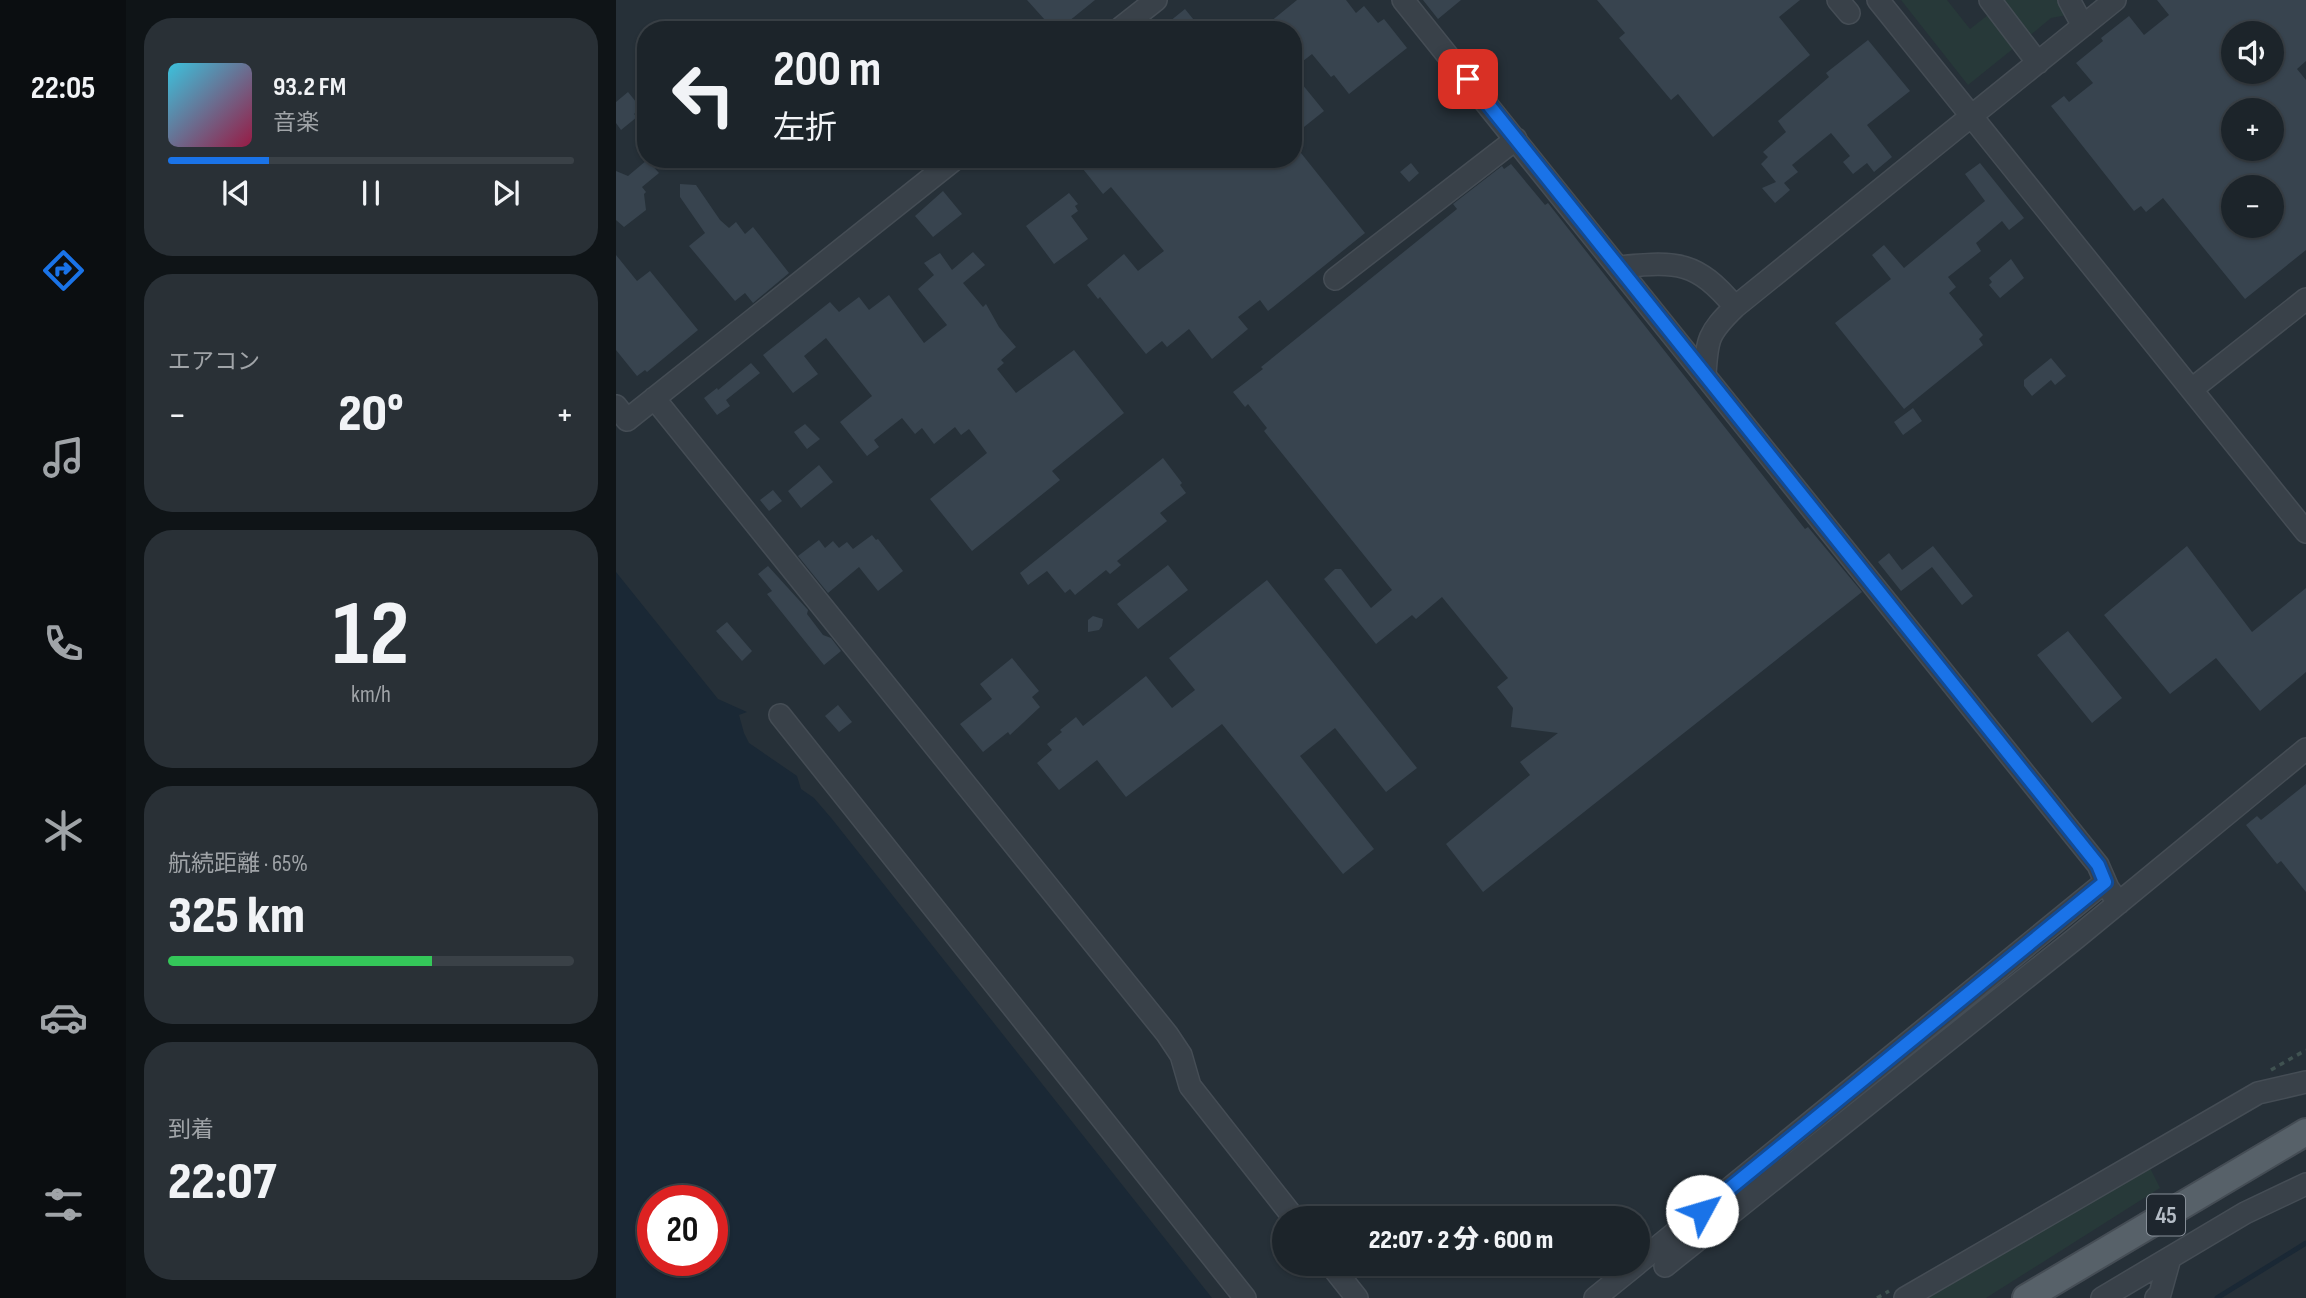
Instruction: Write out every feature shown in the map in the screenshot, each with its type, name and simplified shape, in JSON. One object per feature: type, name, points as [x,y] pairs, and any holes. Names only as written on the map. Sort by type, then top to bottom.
[{"type":"main road","name":"45","points":[[2026,1298],[2306,1132]]},
{"type":"street","points":[[1129,21],[1156,0]]},
{"type":"street","points":[[1403,0],[2098,865],[2119,903]]},
{"type":"street","points":[[1878,0],[2306,532]]},
{"type":"street","points":[[1990,0],[2038,63]]},
{"type":"street","points":[[2069,0],[2083,26]]},
{"type":"street","points":[[1705,375],[1711,332],[1735,307],[2115,0]]},
{"type":"street","points":[[1335,279],[1516,139]]},
{"type":"street","points":[[616,406],[627,419],[944,168]]},
{"type":"street","points":[[1618,267],[1666,263],[1688,267],[1735,307]]},
{"type":"street","points":[[2192,389],[2306,299]]},
{"type":"street","points":[[654,398],[1167,1034],[1181,1055],[1190,1086],[1285,1206]]},
{"type":"street","points":[[780,715],[1245,1298]]},
{"type":"street","points":[[1665,1266],[2306,750]]},
{"type":"street","points":[[1650,1253],[2105,882]]},
{"type":"street","points":[[1905,1298],[2258,1093],[2306,1082]]},
{"type":"street","points":[[2102,1298],[2245,1213],[2306,1184]]},
{"type":"street","points":[[2156,1298],[2160,1294],[2170,1258]]},
{"type":"street","points":[[1340,1276],[1357,1298]]},
{"type":"street","points":[[1595,1298],[1622,1276]]},
{"type":"shaded area","points":[[1901,0],[1947,0],[1970,29],[1993,11],[2019,44],[1968,85]]},
{"type":"shaded area","points":[[2005,0],[2060,0],[2067,15],[2051,18],[2028,37],[2001,3]]},
{"type":"shaded area","points":[[2150,1168],[2160,1188],[1986,1298],[1923,1298]]},
{"type":"water","points":[[616,572],[718,699],[747,712],[739,715],[749,743],[797,776],[801,789],[814,798],[832,819],[1212,1298],[616,1298]]},
{"type":"building","points":[[1027,0],[1095,0],[1069,21],[1046,21]]},
{"type":"building","points":[[1297,0],[1346,0],[1356,13],[1364,6],[1378,23],[1384,19],[1407,48],[1349,94],[1312,54],[1302,62],[1302,21],[1271,21]]},
{"type":"building","points":[[1423,0],[1461,0],[1438,19]]},
{"type":"building","points":[[1597,0],[1800,0],[1779,17],[1810,55],[1713,137],[1678,94],[1671,100],[1619,38],[1625,33]]},
{"type":"building","points":[[2157,0],[2306,0],[2306,61],[2297,69],[2306,80],[2306,250],[2245,299],[2163,198],[2146,212],[2141,206],[2134,211],[2051,106],[2064,96],[2069,102],[2093,83],[2076,63],[2103,41],[2101,38],[2129,16],[2144,35],[2169,15]]},
{"type":"building","points":[[1185,9],[1195,21],[1170,21]]},
{"type":"building","points":[[1868,40],[1910,91],[1867,125],[1892,157],[1874,172],[1867,163],[1853,174],[1843,162],[1850,156],[1831,133],[1792,165],[1798,172],[1784,183],[1790,190],[1775,203],[1762,188],[1776,182],[1761,164],[1768,157],[1763,152],[1786,132],[1778,121],[1829,77],[1826,73]]},
{"type":"building","points":[[1302,84],[1324,111],[1302,129]]},
{"type":"building","points":[[628,92],[637,103],[637,111],[634,114],[637,117],[621,130],[616,123],[616,102]]},
{"type":"building","points":[[1302,154],[1365,233],[1268,311],[1260,300],[1238,317],[1248,329],[1212,359],[1189,329],[1167,347],[1162,341],[1146,354],[1087,285],[1124,254],[1138,271],[1164,251],[1111,187],[1103,194],[1082,168],[1302,168]]},
{"type":"building","points":[[1411,163],[1419,173],[1409,182],[1400,172]]},
{"type":"building","points":[[1980,163],[2024,218],[2009,230],[2002,221],[1976,243],[1981,251],[1948,277],[1956,287],[1949,293],[1983,335],[1979,339],[1983,345],[1904,409],[1835,323],[1891,279],[1872,255],[1884,245],[1904,268],[1985,201],[1965,174]]},
{"type":"building","points":[[1511,164],[1545,205],[1548,203],[1805,529],[1808,527],[1862,592],[1483,892],[1446,844],[1530,775],[1520,762],[1558,733],[1511,727],[1513,708],[1497,687],[1508,678],[1442,597],[1416,619],[1412,615],[1376,644],[1324,579],[1335,569],[1341,569],[1371,608],[1392,590],[1264,431],[1267,428],[1248,404],[1245,407],[1233,392],[1457,209],[1453,204],[1502,166],[1504,169]]},
{"type":"building","points":[[638,168],[654,168],[659,173],[642,187],[646,192],[646,210],[624,227],[616,220],[616,171],[628,176]]},
{"type":"building","points":[[680,184],[696,185],[720,220],[729,228],[736,222],[745,234],[753,227],[789,273],[753,303],[745,293],[735,301],[689,246],[705,233],[680,197]]},
{"type":"building","points":[[943,191],[962,214],[933,237],[915,216]]},
{"type":"building","points":[[1069,193],[1078,204],[1075,206],[1078,211],[1071,216],[1088,239],[1054,264],[1026,226]]},
{"type":"building","points":[[973,252],[985,265],[963,283],[983,307],[986,304],[999,327],[1016,347],[1001,360],[1004,363],[997,369],[1016,393],[1074,350],[1124,413],[1052,471],[1060,480],[972,551],[930,499],[987,453],[969,429],[961,435],[955,427],[934,444],[922,428],[915,434],[902,418],[874,440],[879,447],[867,456],[840,422],[872,396],[826,338],[804,356],[818,374],[793,393],[763,355],[830,302],[839,312],[859,297],[869,310],[889,295],[924,343],[947,325],[918,289],[934,275],[924,263],[940,253],[952,270]]},
{"type":"building","points":[[616,255],[637,281],[650,271],[698,330],[647,372],[645,370],[637,376],[616,350]]},
{"type":"building","points":[[2011,259],[2024,278],[2000,298],[1989,285],[1992,282],[1989,278]]},
{"type":"building","points":[[2051,358],[2066,376],[2055,385],[2051,380],[2032,396],[2024,386],[2024,380]]},
{"type":"building","points":[[751,363],[760,373],[726,400],[730,406],[717,415],[704,398]]},
{"type":"building","points":[[1913,408],[1922,421],[1903,435],[1894,422]]},
{"type":"building","points":[[805,424],[820,439],[807,449],[794,432]]},
{"type":"building","points":[[1163,458],[1182,483],[1180,485],[1186,493],[1160,513],[1167,521],[1117,561],[1121,565],[1110,574],[1106,570],[1075,595],[1070,589],[1065,593],[1047,571],[1028,585],[1020,573]]},
{"type":"building","points":[[819,465],[833,482],[801,508],[788,491]]},
{"type":"building","points":[[773,490],[782,501],[769,511],[760,500]]},
{"type":"building","points":[[872,535],[903,571],[878,591],[859,567],[828,593],[798,556],[819,540],[825,548],[833,541],[839,548],[847,542],[853,549]]},
{"type":"building","points":[[1933,546],[1973,596],[1962,605],[1932,567],[1901,591],[1878,562],[1889,553],[1902,570]]},
{"type":"building","points":[[2187,546],[2252,632],[2306,588],[2306,672],[2260,711],[2216,658],[2170,694],[2104,615]]},
{"type":"building","points":[[1168,565],[1188,590],[1138,629],[1117,604]]},
{"type":"building","points":[[768,566],[808,610],[807,614],[823,635],[831,638],[841,651],[824,665],[767,594],[772,591],[758,574]]},
{"type":"building","points":[[1267,580],[1417,768],[1386,792],[1335,728],[1300,756],[1374,849],[1343,874],[1222,724],[1126,797],[1097,760],[1059,790],[1037,763],[1052,750],[1047,744],[1076,717],[1083,726],[1146,676],[1172,708],[1195,690],[1169,658]]},
{"type":"building","points":[[1093,616],[1103,619],[1102,626],[1099,630],[1088,632],[1088,620]]},
{"type":"building","points":[[727,622],[752,651],[742,661],[716,631]]},
{"type":"building","points":[[2068,631],[2122,698],[2092,723],[2037,655]]},
{"type":"building","points":[[1012,658],[1039,691],[1032,697],[1040,707],[1010,735],[1008,732],[983,752],[960,724],[992,699],[980,684]]},
{"type":"building","points":[[838,705],[852,722],[839,732],[825,716]]},
{"type":"building","points":[[2306,784],[2306,892],[2281,861],[2277,864],[2246,825],[2257,816],[2261,820]]},
{"type":"waterway","points":[[2217,1298],[2306,1243]]},
{"type":"route","points":[[1468,79],[2098,865],[2105,882],[1702,1211]]}]
